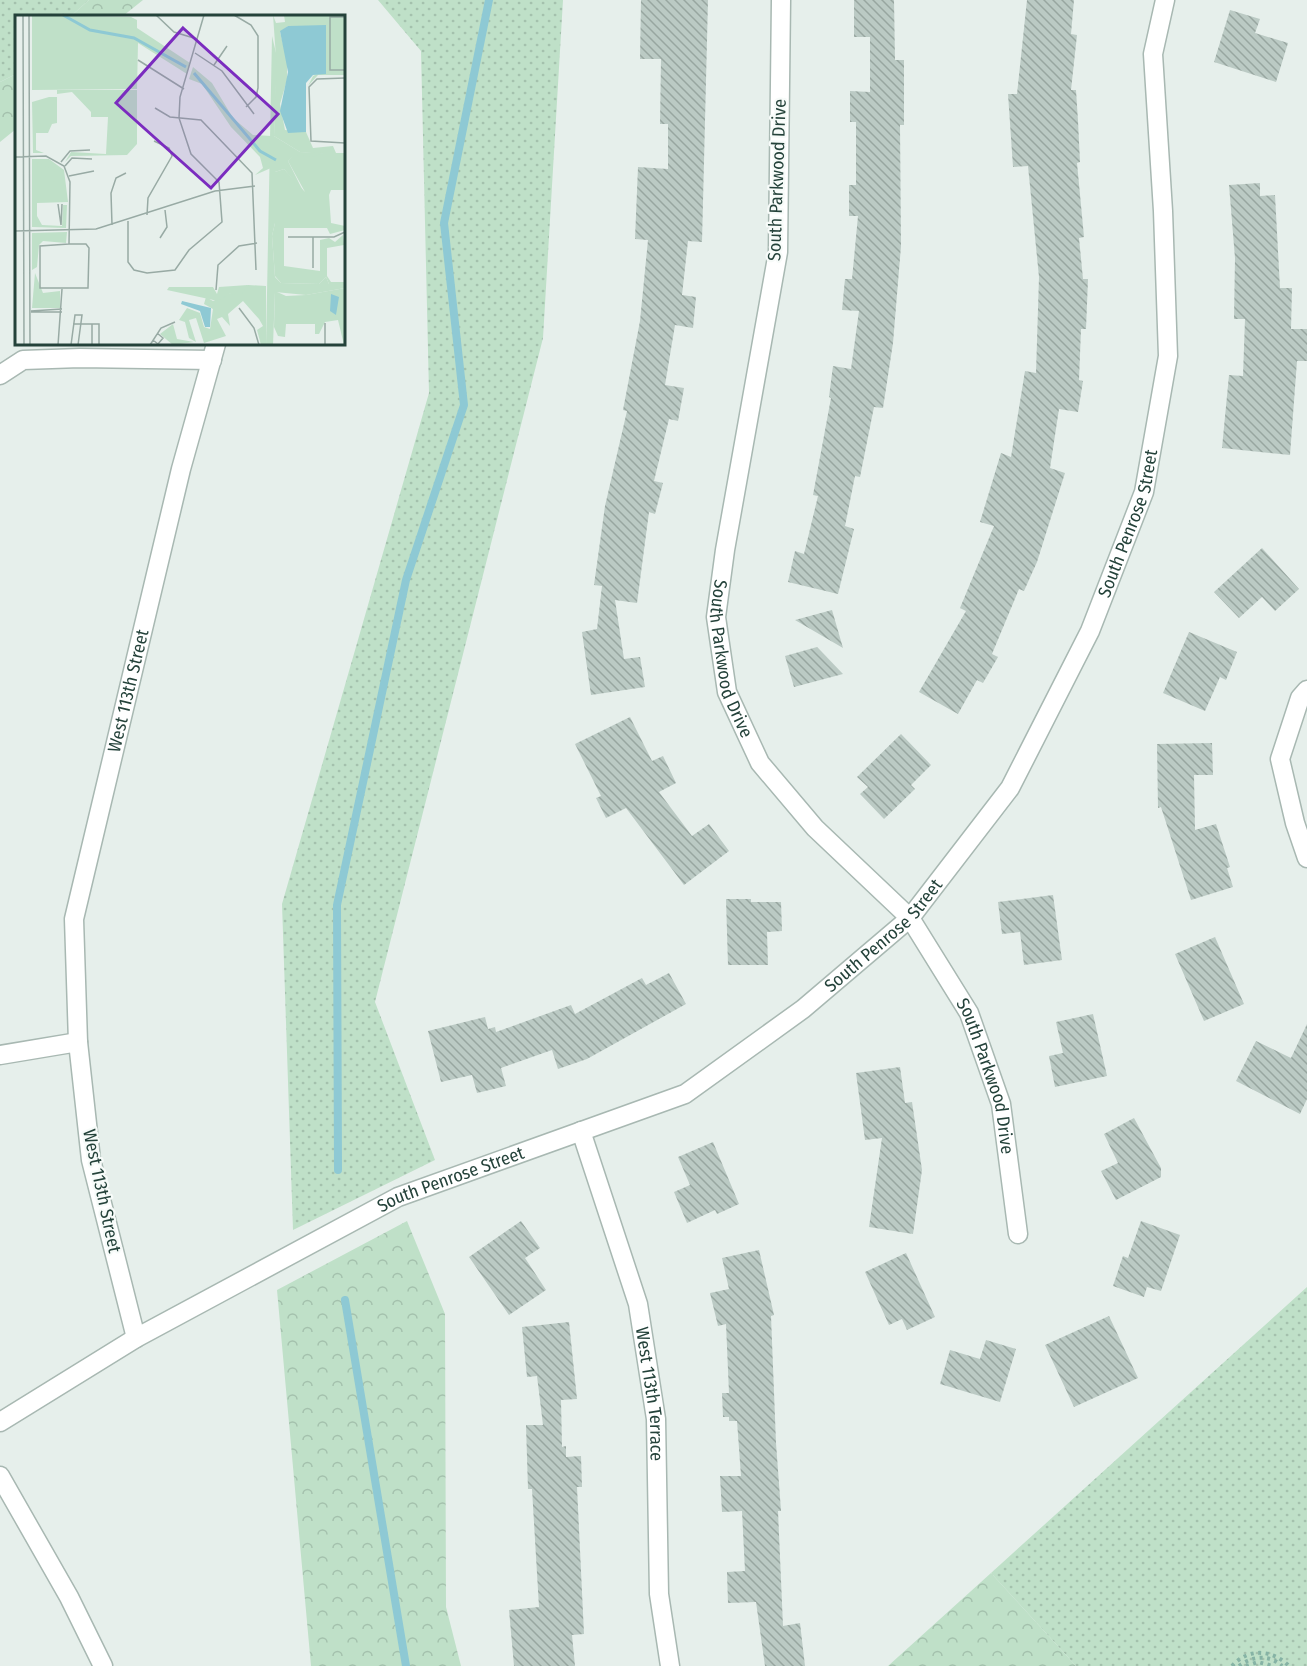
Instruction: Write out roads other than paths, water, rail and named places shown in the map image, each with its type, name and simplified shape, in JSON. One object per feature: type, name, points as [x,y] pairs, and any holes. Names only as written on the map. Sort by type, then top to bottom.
[{"type":"street","name":"South Parkwood Drive","points":[[781,0],[778,252],[716,616],[727,692],[760,763],[815,828],[910,918],[969,1013],[1001,1104],[1018,1234]]},
{"type":"street","name":"South Penrose Street","points":[[0,1422],[136,1338],[398,1197],[685,1094],[803,1009],[910,918],[1011,788],[1090,631],[1144,492],[1168,356],[1163,211],[1153,54],[1165,0]]},
{"type":"street","points":[[0,375],[23,360],[214,352]]},
{"type":"street","name":"West 113th Street","points":[[136,1338],[91,1160],[78,1042],[74,919],[181,470],[214,352]]},
{"type":"street","points":[[1307,690],[1300,698],[1280,759],[1295,823],[1307,858]]},
{"type":"street","points":[[0,1055],[78,1042]]},
{"type":"street","name":"West 113th Terrace","points":[[581,1131],[640,1315],[656,1419],[658,1594],[670,1666]]},
{"type":"street","points":[[0,1476],[69,1597],[103,1666]]},
{"type":"waterway","points":[[338,1170],[337,905],[406,580],[464,405],[444,223],[489,0]]},
{"type":"waterway","points":[[345,1300],[406,1666]]}]
